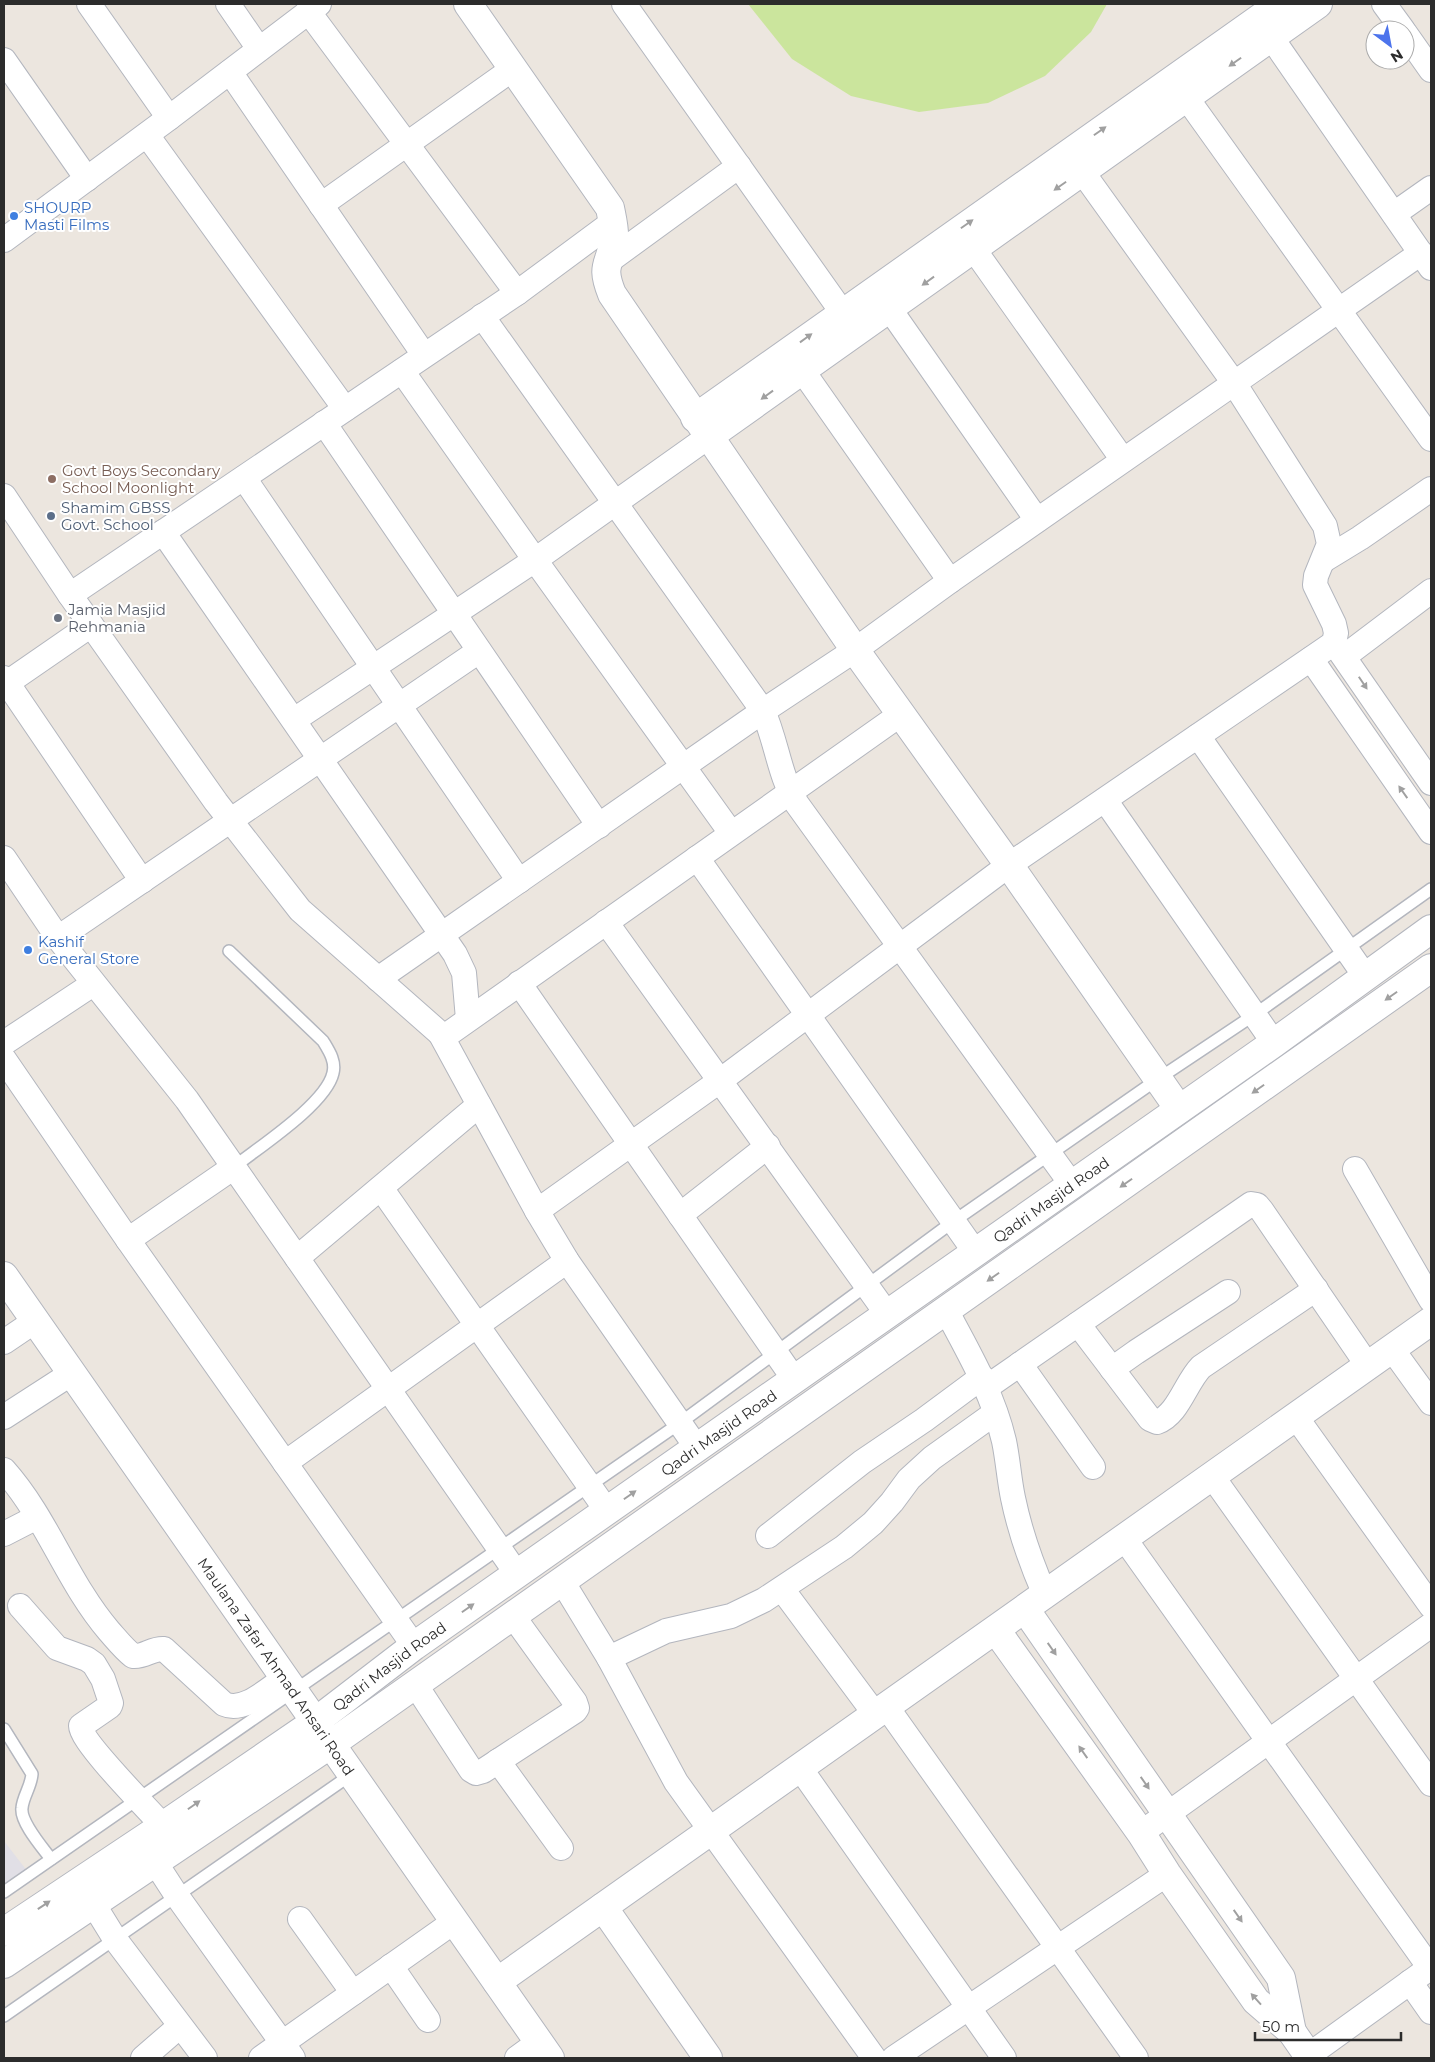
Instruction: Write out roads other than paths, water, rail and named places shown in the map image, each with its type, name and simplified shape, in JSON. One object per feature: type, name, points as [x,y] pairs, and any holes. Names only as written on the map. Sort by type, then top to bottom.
[{"type":"street","points":[[89,4],[169,118]]},
{"type":"street","points":[[228,4],[259,49]]},
{"type":"street","points":[[468,4],[610,208],[614,240],[606,263],[606,279],[612,294],[855,650],[1179,1109]]},
{"type":"street","points":[[624,4],[849,322]]},
{"type":"street","points":[[294,720],[535,560],[614,503],[702,427],[1075,162],[1280,4]]},
{"type":"street","points":[[702,427],[802,370],[849,322],[889,308],[973,248],[1075,162],[1186,97],[1318,4]]},
{"type":"street","points":[[1384,4],[1396,20]]},
{"type":"street","points":[[6,235],[147,135],[313,7],[406,144],[516,293]]},
{"type":"street","points":[[378,979],[683,766],[855,650],[950,581],[1339,310],[1426,260],[1271,37]]},
{"type":"street","points":[[1415,47],[1431,70]]},
{"type":"street","points":[[4,60],[87,179]]},
{"type":"street","points":[[321,205],[514,68]]},
{"type":"street","points":[[230,72],[424,356]]},
{"type":"street","points":[[1186,97],[1431,439]]},
{"type":"street","points":[[147,135],[345,409]]},
{"type":"street","points":[[1075,162],[1234,383],[1325,526],[1329,544],[1316,576],[1315,585],[1334,624],[1340,650],[1431,783]]},
{"type":"street","points":[[606,263],[739,166]]},
{"type":"street","points":[[1394,214],[1431,188]]},
{"type":"street","points":[[70,596],[516,293],[613,222]]},
{"type":"street","points":[[973,248],[1123,460]]},
{"type":"street","points":[[889,308],[1037,520]]},
{"type":"street","points":[[482,316],[763,711],[770,726],[781,771],[789,792],[1072,1185]]},
{"type":"street","points":[[402,370],[535,560],[732,833]]},
{"type":"street","points":[[802,370],[950,581]]},
{"type":"street","points":[[324,423],[599,826]]},
{"type":"street","points":[[244,478],[519,882]]},
{"type":"street","points":[[1324,560],[1360,538],[1431,489]]},
{"type":"street","points":[[4,496],[70,596],[231,820],[300,910],[441,1035],[537,1212],[567,1261],[697,1448]]},
{"type":"street","points":[[163,532],[455,954],[464,973],[468,1019]]},
{"type":"street","points":[[537,1212],[721,1080],[1009,866],[1311,659],[1340,650],[1431,590]]},
{"type":"street","points":[[91,625],[5,682],[142,881]]},
{"type":"street","points":[[58,938],[480,651]]},
{"type":"street","points":[[1311,659],[1431,832]]},
{"type":"street","points":[[441,1035],[444,1037],[901,714]]},
{"type":"street","points":[[1198,736],[1365,976]]},
{"type":"street","points":[[1105,800],[1274,1043]]},
{"type":"street","points":[[4,858],[58,938],[187,1100],[517,1574]]},
{"type":"street","points":[[697,858],[975,1252]]},
{"type":"street","points":[[606,922],[887,1314]]},
{"type":"street","name":"Qadri Masjid Road","points":[[4,1932],[315,1722],[414,1646],[1274,1043],[1431,929]]},
{"type":"street","name":"Qadri Masjid Road","points":[[4,1964],[331,1744],[1431,968]]},
{"type":"street","points":[[4,1043],[93,984]]},
{"type":"street","points":[[519,984],[794,1379]]},
{"type":"street","points":[[4,1060],[128,1240],[414,1646]]},
{"type":"street","points":[[297,1258],[480,1105]]},
{"type":"street","points":[[680,1215],[768,1146]]},
{"type":"street","points":[[128,1240],[234,1167]]},
{"type":"street","points":[[1355,1169],[1431,1300]]},
{"type":"street","points":[[381,1188],[607,1511]]},
{"type":"street","points":[[768,1536],[862,1462],[984,1382],[1020,1364],[1251,1204],[1257,1206],[1262,1211],[1368,1366]]},
{"type":"street","points":[[286,1463],[567,1261]]},
{"type":"street","name":"Maulana Zafar Ahmad Ansari Road","points":[[8,1289],[36,1321],[545,2050]]},
{"type":"street","points":[[1078,1324],[1150,1419],[1157,1422],[1168,1415],[1180,1400],[1192,1376],[1201,1367],[1316,1289]]},
{"type":"street","points":[[1112,1369],[1228,1292]]},
{"type":"street","points":[[946,1310],[984,1382],[1004,1441],[1013,1498],[1031,1564],[1035,1602],[1167,1814],[1281,1978],[1292,2032]]},
{"type":"street","points":[[4,1342],[36,1321]]},
{"type":"street","points":[[497,1982],[1431,1321]]},
{"type":"street","points":[[1392,1348],[1431,1403]]},
{"type":"street","points":[[1020,1364],[1093,1467]]},
{"type":"street","points":[[4,1417],[72,1373]]},
{"type":"street","points":[[609,1658],[666,1631],[731,1616],[782,1589],[844,1547],[873,1523],[909,1480],[932,1458],[995,1413]]},
{"type":"street","points":[[1296,1416],[1431,1606]]},
{"type":"street","points":[[4,1470],[37,1517],[76,1585],[97,1617],[133,1656],[139,1657],[156,1649],[164,1649],[224,1704],[231,1707],[243,1705],[289,1684]]},
{"type":"street","points":[[1212,1476],[1431,1784]]},
{"type":"street","points":[[4,1534],[37,1517]]},
{"type":"street","points":[[996,1630],[1256,2000],[1292,2032],[1310,2057],[1431,1967],[1124,1538]]},
{"type":"street","points":[[562,1581],[609,1658],[676,1782],[874,2058]]},
{"type":"street","points":[[782,1589],[881,1710],[1136,2058]]},
{"type":"street","points":[[20,1606],[57,1648],[87,1659],[98,1670],[111,1703],[110,1706],[81,1726],[82,1733],[98,1754],[163,1826]]},
{"type":"street","points":[[415,1684],[471,1770],[479,1773],[574,1711],[577,1708],[575,1702],[513,1616]]},
{"type":"street","points":[[1140,1833],[1431,1625]]},
{"type":"street","points":[[498,1761],[561,1848]]},
{"type":"street","points":[[800,1768],[1004,2058]]},
{"type":"street","points":[[155,1862],[177,1896],[288,2050]]},
{"type":"street","points":[[894,2058],[1056,1947],[1167,1874]]},
{"type":"street","points":[[94,1905],[115,1939],[205,2058]]},
{"type":"street","points":[[603,1907],[708,2058]]},
{"type":"street","points":[[300,1919],[353,1993]]},
{"type":"street","points":[[261,2058],[288,2050],[353,1993],[455,1922]]},
{"type":"street","points":[[391,1966],[428,2020]]},
{"type":"street","points":[[1410,1982],[1431,2012]]},
{"type":"street","points":[[143,2058],[180,2026]]},
{"type":"street","points":[[517,2058],[545,2050]]},
{"type":"lane","points":[[4,1892],[138,1798],[289,1684],[396,1620],[680,1423],[954,1222],[1431,890]]},
{"type":"lane","points":[[229,951],[323,1041],[332,1056],[334,1072],[327,1088],[309,1108],[234,1167]]},
{"type":"lane","points":[[4,1729],[32,1774],[32,1783],[22,1808],[22,1818],[51,1859]]},
{"type":"lane","points":[[4,2016],[352,1774]]},
{"type":"place","name":"SHOURP Masti Films","points":[[14,216]]},
{"type":"place","name":"Govt Boys Secondary School Moonlight","points":[[52,479]]},
{"type":"place","name":"Shamim GBSS Govt. School","points":[[51,516]]},
{"type":"place","name":"Jamia Masjid Rehmania","points":[[58,618]]},
{"type":"place","name":"Kashif General Store","points":[[28,950]]}]
